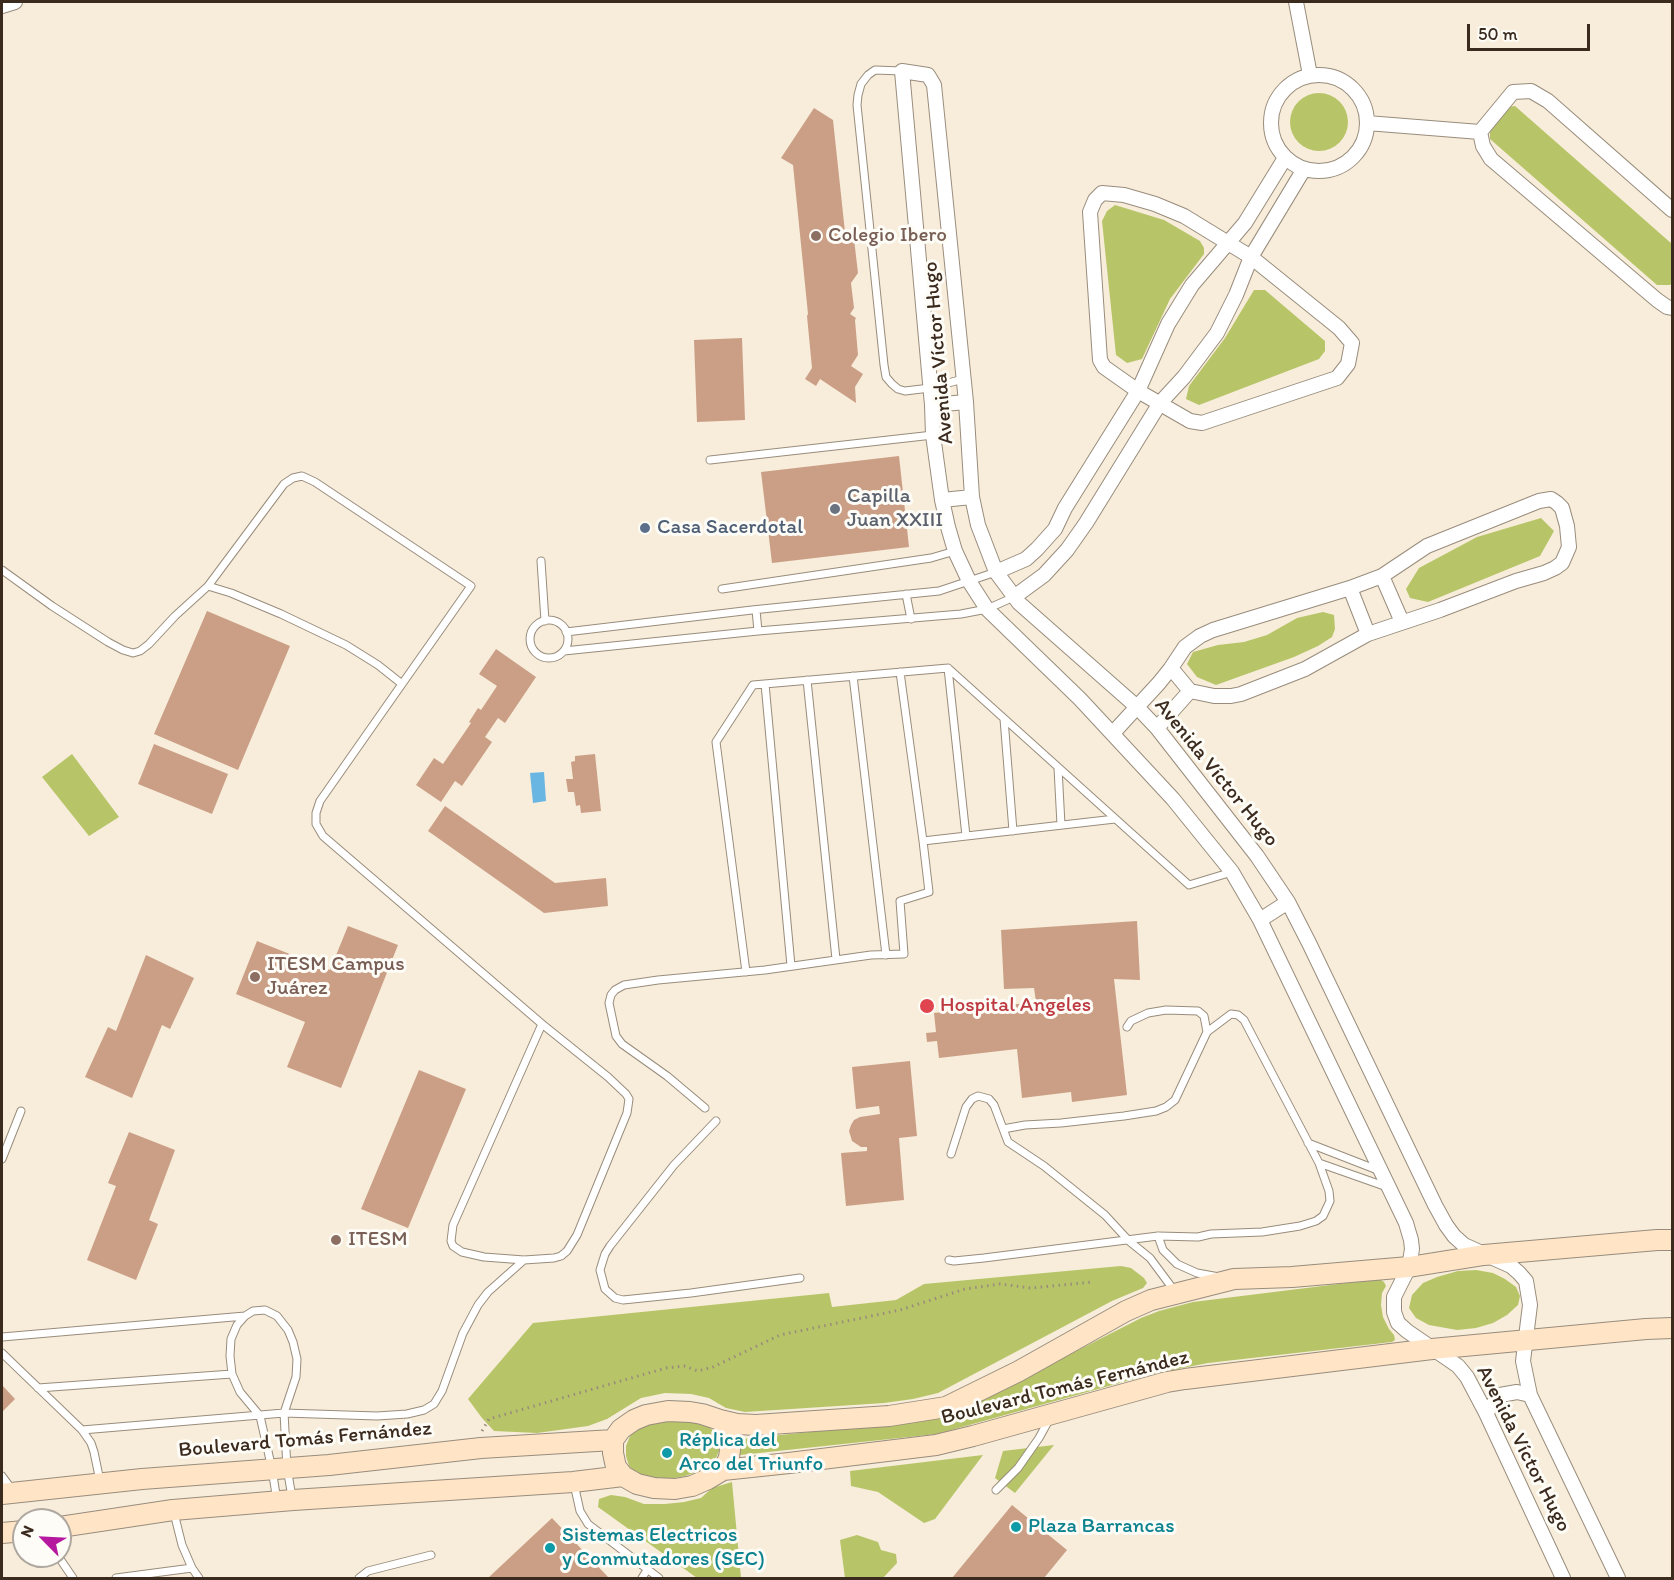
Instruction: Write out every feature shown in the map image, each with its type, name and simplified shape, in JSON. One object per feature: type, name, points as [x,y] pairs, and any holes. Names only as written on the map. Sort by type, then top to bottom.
[{"type":"main road","name":"Boulevard Tomás Fernández","points":[[720,1420],[756,1425],[889,1416],[946,1407],[1019,1371],[1126,1311],[1151,1300],[1233,1279],[1292,1277],[1409,1267],[1484,1255],[1672,1240]]},
{"type":"main road","name":"Boulevard Tomás Fernández","points":[[723,1470],[936,1445],[1185,1379],[1432,1349],[1672,1328]]},
{"type":"main road","points":[[668,1411],[702,1414],[720,1420],[728,1430],[731,1441],[729,1458],[723,1470],[708,1479],[692,1486],[675,1489],[654,1488],[637,1484],[623,1476],[616,1467],[613,1440],[621,1429],[634,1420],[668,1411]]},
{"type":"main road","name":"Boulevard Tomás Fernández","points":[[8,1493],[142,1479],[280,1469],[481,1448],[613,1440]]},
{"type":"main road","points":[[72,1525],[173,1510],[573,1482],[623,1476]]},
{"type":"main road","points":[[142,1479],[145,1513]]},
{"type":"street","points":[[2,6],[15,2]]},
{"type":"street","points":[[1296,2],[1310,75]]},
{"type":"street","name":"Avenida Víctor Hugo","points":[[1409,1267],[1412,1250],[1406,1223],[1260,920],[1232,872],[1173,799],[1113,733],[987,609],[969,581],[955,551],[942,500],[933,435],[902,71],[928,75],[934,85],[966,402],[972,497],[978,525],[996,572],[1014,597],[1137,707],[1157,728],[1257,856],[1288,902],[1446,1225],[1464,1245],[1484,1255]]},
{"type":"street","points":[[1310,75],[1338,78],[1350,86],[1359,96],[1365,109],[1367,123],[1358,151],[1347,162],[1319,171],[1304,169],[1285,158],[1276,146],[1271,132],[1271,116],[1275,102],[1284,89],[1296,80],[1310,75]]},
{"type":"street","points":[[1480,132],[1513,92],[1531,91],[1548,100],[1672,210]]},
{"type":"street","points":[[1367,123],[1480,132]]},
{"type":"street","points":[[1480,132],[1483,146],[1491,159],[1657,300],[1667,308],[1672,308]]},
{"type":"street","points":[[996,572],[1026,559],[1054,529],[1138,391],[1168,324],[1192,285],[1245,223],[1285,158]]},
{"type":"street","points":[[1014,597],[1044,575],[1066,550],[1086,523],[1160,403],[1184,377],[1217,333],[1236,295],[1251,257],[1304,169]]},
{"type":"street","points":[[1102,193],[1124,195],[1184,216],[1251,257],[1339,328],[1352,343],[1348,364],[1337,378],[1202,423],[1190,421],[1138,391],[1104,367],[1100,360],[1090,212],[1095,200],[1102,193]]},
{"type":"street","points":[[932,405],[966,402]]},
{"type":"street","points":[[942,500],[972,497]]},
{"type":"street","points":[[1113,733],[1171,668],[1185,647],[1200,636],[1224,626],[1382,576],[1427,546],[1539,501],[1551,500],[1562,508],[1568,526],[1569,548],[1562,563],[1555,568],[1368,634],[1305,669],[1231,696],[1214,696],[1190,691],[1171,668]]},
{"type":"street","points":[[1065,508],[1086,523]]},
{"type":"street","points":[[1382,576],[1402,622]]},
{"type":"street","points":[[1350,588],[1368,634]]},
{"type":"street","points":[[1157,728],[1190,691]]},
{"type":"street","points":[[1260,920],[1288,902]]},
{"type":"street","points":[[1484,1255],[1511,1266],[1526,1281],[1530,1305],[1525,1340]]},
{"type":"street","points":[[1409,1267],[1394,1297],[1394,1312],[1398,1323],[1432,1349]]},
{"type":"street","name":"Avenida Víctor Hugo","points":[[1525,1340],[1523,1360],[1530,1395],[1618,1578]]},
{"type":"street","name":"Avenida Víctor Hugo","points":[[1432,1349],[1458,1366],[1467,1377],[1563,1578]]},
{"type":"street","points":[[1486,1413],[1500,1395],[1517,1392],[1530,1395]]},
{"type":"lane","points":[[902,71],[875,70],[868,75],[861,84],[857,105],[886,377],[898,389],[914,391],[963,379]]},
{"type":"lane","points":[[710,460],[933,435]]},
{"type":"lane","points":[[2,570],[108,642],[123,650],[140,651],[150,644],[175,616],[208,586],[285,484],[293,478],[302,476],[315,482],[471,586],[320,801],[316,813],[316,824],[323,836],[626,1094],[629,1106],[572,1244],[561,1256],[524,1260],[484,1257],[462,1252],[453,1246],[451,1234],[458,1212],[542,1024]]},
{"type":"lane","points":[[722,589],[931,558],[955,551]]},
{"type":"lane","points":[[541,561],[545,621]]},
{"type":"lane","points":[[566,632],[939,591],[996,572]]},
{"type":"lane","points":[[208,586],[281,614],[358,651],[402,684]]},
{"type":"lane","points":[[906,594],[910,619]]},
{"type":"lane","points":[[564,651],[567,645],[566,632],[558,623],[545,621],[534,628],[530,640],[534,652],[546,658],[552,658],[564,651],[758,630],[961,614],[987,609],[1014,597]]},
{"type":"lane","points":[[756,610],[758,630]]},
{"type":"lane","points":[[948,668],[966,836]]},
{"type":"lane","points":[[746,972],[716,742],[753,685],[948,668],[1189,885],[1232,872]]},
{"type":"lane","points":[[705,1108],[667,1076],[622,1044],[616,1036],[609,1003],[611,995],[624,985],[658,980],[746,972],[836,959],[904,954],[900,902],[929,892],[900,672]]},
{"type":"lane","points":[[853,676],[886,955]]},
{"type":"lane","points":[[807,680],[836,959]]},
{"type":"lane","points":[[765,684],[791,966]]},
{"type":"lane","points":[[1004,719],[1013,831]]},
{"type":"lane","points":[[1058,768],[1061,825]]},
{"type":"lane","points":[[923,841],[1115,819]]},
{"type":"lane","points":[[1127,1027],[1131,1021],[1148,1013],[1166,1010],[1198,1011],[1204,1016],[1207,1032]]},
{"type":"lane","points":[[949,1260],[1158,1236],[1179,1238],[1262,1232],[1316,1221],[1323,1216],[1330,1201],[1319,1162],[1244,1020],[1238,1015],[1231,1014],[1207,1032],[1175,1100],[1166,1107],[1156,1111],[1095,1120],[1025,1125],[1003,1129]]},
{"type":"lane","points":[[951,1154],[966,1107],[972,1099],[978,1096],[989,1099],[1008,1142],[1044,1166],[1105,1215],[1129,1241],[1150,1258],[1176,1293]]},
{"type":"lane","points":[[2,1159],[21,1111]]},
{"type":"lane","points":[[716,1121],[674,1165],[610,1246],[600,1270],[605,1289],[615,1298],[623,1300],[800,1278]]},
{"type":"lane","points":[[1308,1143],[1382,1172]]},
{"type":"lane","points":[[1319,1162],[1390,1189]]},
{"type":"lane","points":[[1158,1236],[1163,1250],[1177,1264],[1197,1273],[1233,1279]]},
{"type":"lane","points":[[82,1430],[284,1413],[377,1416],[407,1414],[424,1410],[434,1404],[442,1391],[463,1333],[474,1311],[489,1292],[524,1260]]},
{"type":"lane","points":[[285,1501],[280,1469],[260,1416],[240,1392],[232,1374],[231,1339],[237,1325],[253,1311],[265,1310],[277,1316],[288,1330],[297,1359],[296,1377],[284,1413],[280,1469],[285,1501]]},
{"type":"lane","points":[[2,1337],[245,1316]]},
{"type":"lane","points":[[2,1353],[82,1430],[91,1443],[100,1484]]},
{"type":"lane","points":[[38,1388],[232,1374]]},
{"type":"lane","points":[[996,1490],[1018,1468],[1053,1414]]},
{"type":"lane","points":[[2,1476],[8,1493]]},
{"type":"lane","points":[[573,1482],[580,1511],[588,1524],[659,1578]]},
{"type":"lane","points":[[173,1510],[182,1545],[199,1578]]},
{"type":"lane","points":[[359,1578],[368,1571],[431,1556]]},
{"type":"lane","points":[[116,1578],[192,1568]]},
{"type":"lane","points":[[642,1578],[647,1570]]},
{"type":"path","points":[[481,1448],[482,1431],[489,1419],[666,1368],[684,1366],[698,1371],[713,1367],[780,1335],[900,1310],[965,1289],[1000,1284],[1031,1288],[1093,1282]]},
{"type":"green space","points":[[1319,93],[1330,95],[1343,106],[1348,122],[1346,133],[1335,146],[1319,151],[1308,149],[1295,138],[1290,122],[1292,111],[1303,98]]},
{"type":"green space","points":[[1515,106],[1672,244],[1672,283],[1670,285],[1657,285],[1490,139],[1490,132],[1508,107]]},
{"type":"green space","points":[[1115,205],[1164,220],[1200,241],[1204,248],[1204,254],[1170,299],[1142,359],[1127,363],[1116,355],[1102,221],[1107,211]]},
{"type":"green space","points":[[1254,290],[1265,290],[1325,341],[1325,351],[1319,359],[1199,405],[1186,399],[1189,386],[1225,338]]},
{"type":"green space","points":[[1541,518],[1554,531],[1540,556],[1428,602],[1410,598],[1406,589],[1419,568],[1477,537]]},
{"type":"green space","points":[[1323,612],[1334,615],[1335,629],[1332,637],[1294,657],[1216,685],[1197,677],[1187,664],[1193,652],[1267,635],[1297,618]]},
{"type":"green space","points":[[72,754],[119,817],[89,836],[42,777]]},
{"type":"green space","points":[[1121,1266],[1131,1268],[1144,1278],[1147,1283],[1143,1288],[1112,1301],[938,1393],[913,1399],[745,1412],[726,1408],[709,1398],[691,1394],[665,1393],[641,1398],[607,1419],[588,1426],[537,1433],[494,1431],[468,1399],[533,1323],[829,1293],[832,1307],[896,1300],[924,1284]]},
{"type":"green space","points":[[1476,1270],[1493,1273],[1516,1287],[1520,1296],[1518,1305],[1493,1323],[1457,1330],[1429,1325],[1416,1318],[1409,1308],[1412,1295],[1423,1283],[1458,1271]]},
{"type":"green space","points":[[1379,1279],[1386,1286],[1382,1293],[1381,1305],[1383,1317],[1394,1335],[1395,1340],[1392,1342],[1208,1363],[1152,1374],[937,1434],[740,1455],[742,1439],[925,1420],[955,1413],[1159,1311],[1193,1302]]},
{"type":"green space","points":[[681,1420],[705,1424],[716,1433],[720,1441],[720,1449],[716,1458],[700,1471],[685,1476],[665,1480],[637,1476],[629,1466],[626,1456],[626,1446],[630,1436],[636,1430],[649,1424]]},
{"type":"green space","points":[[1054,1445],[1015,1493],[995,1478],[1003,1451]]},
{"type":"green space","points":[[983,1455],[935,1519],[924,1523],[878,1492],[851,1486],[850,1471]]},
{"type":"green space","points":[[732,1482],[741,1578],[697,1578],[598,1507],[599,1499],[611,1495],[644,1504],[684,1502],[701,1498],[712,1488]]},
{"type":"green space","points":[[857,1535],[878,1542],[881,1550],[896,1554],[897,1563],[883,1578],[845,1578],[840,1540]]},
{"type":"water","points":[[544,772],[546,801],[533,803],[530,773]]},
{"type":"building","points":[[814,108],[833,120],[845,232],[854,239],[858,273],[851,283],[854,308],[850,314],[856,318],[858,355],[851,366],[863,374],[855,387],[856,403],[820,379],[816,386],[805,379],[812,368],[793,165],[781,158]]},
{"type":"building","points":[[742,338],[745,420],[697,422],[694,340]]},
{"type":"building","name":"Capilla Juan XXIII","points":[[899,456],[909,547],[772,563],[761,472]]},
{"type":"building","points":[[207,611],[290,646],[238,770],[154,734]]},
{"type":"building","points":[[496,649],[536,677],[505,723],[498,718],[485,737],[492,742],[462,786],[455,781],[441,802],[416,785],[434,758],[443,764],[471,723],[469,722],[478,708],[481,710],[497,686],[479,674]]},
{"type":"building","points":[[154,744],[228,774],[212,814],[138,784]]},
{"type":"building","points":[[595,754],[601,811],[581,813],[580,805],[576,806],[574,792],[568,792],[566,779],[573,779],[571,762],[575,761],[575,756]]},
{"type":"building","points":[[445,806],[555,883],[606,878],[608,906],[544,913],[428,831]]},
{"type":"building","points":[[1137,921],[1140,980],[1114,979],[1127,1095],[1072,1102],[1071,1092],[1022,1098],[1017,1049],[939,1058],[937,1041],[927,1042],[926,1033],[936,1032],[934,1013],[1036,1002],[1034,988],[1004,989],[1001,930]]},
{"type":"building","points":[[348,926],[398,945],[341,1088],[287,1067],[305,1022],[236,994],[257,941],[330,970]]},
{"type":"building","points":[[146,955],[194,978],[170,1029],[162,1025],[132,1098],[85,1077],[108,1027],[116,1031]]},
{"type":"building","points":[[910,1061],[917,1136],[899,1138],[904,1200],[846,1206],[841,1153],[867,1151],[867,1147],[861,1147],[852,1141],[849,1131],[851,1125],[860,1117],[880,1114],[879,1106],[856,1109],[852,1067]]},
{"type":"building","points":[[419,1070],[466,1089],[408,1228],[361,1209]]},
{"type":"building","points":[[129,1132],[175,1150],[149,1220],[158,1224],[136,1280],[87,1260],[116,1186],[108,1183]]},
{"type":"building","points":[[2,1385],[15,1399],[2,1412]]},
{"type":"building","name":"Plaza Barrancas","points":[[1012,1505],[1067,1550],[1044,1578],[952,1578]]},
{"type":"building","name":"Sistemas Electricos y Conmutadores (SEC)","points":[[552,1518],[609,1578],[488,1578]]},
{"type":"place","name":"Colegio Ibero","points":[[816,236]]},
{"type":"place","name":"Capilla Juan XXIII","points":[[835,509]]},
{"type":"place","name":"Casa Sacerdotal","points":[[645,528]]},
{"type":"place","name":"ITESM Campus Juárez","points":[[255,977]]},
{"type":"place","name":"Hospital Angeles","points":[[927,1006]]},
{"type":"place","name":"ITESM","points":[[336,1240]]},
{"type":"place","name":"Réplica del Arco del Triunfo","points":[[667,1453]]},
{"type":"place","name":"Plaza Barrancas","points":[[1016,1527]]},
{"type":"place","name":"Sistemas Electricos y Conmutadores (SEC)","points":[[550,1548]]}]
